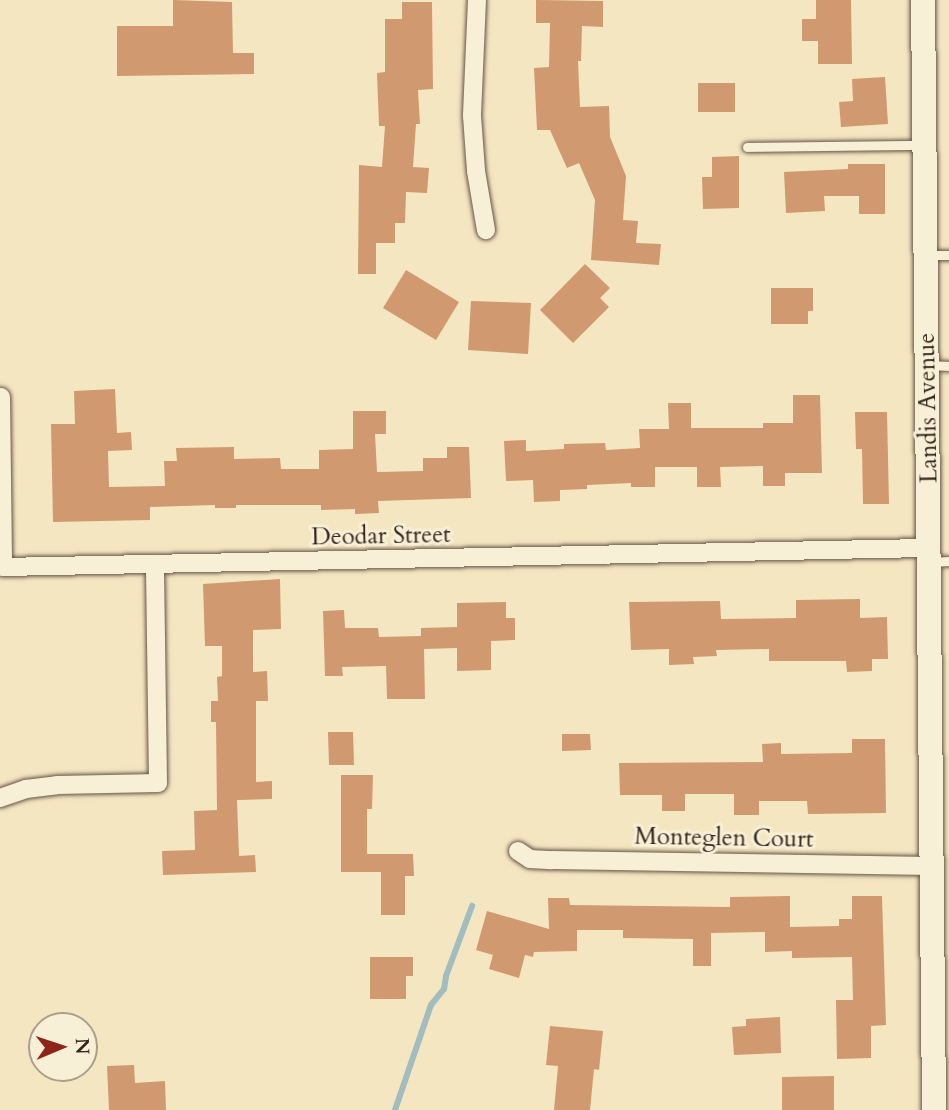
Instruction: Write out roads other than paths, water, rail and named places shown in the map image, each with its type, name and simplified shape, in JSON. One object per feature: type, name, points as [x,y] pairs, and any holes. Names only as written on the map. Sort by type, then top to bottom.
[{"type":"street","points":[[477,0],[472,116],[476,171],[486,230]]},
{"type":"street","name":"Landis Avenue","points":[[923,0],[925,145],[938,255],[932,866],[938,1033],[934,1110]]},
{"type":"street","name":"Deodar Street","points":[[1,397],[3,567],[936,557]]},
{"type":"street","points":[[0,798],[26,789],[57,785],[158,783],[155,565]]},
{"type":"street","name":"Monteglen Court","points":[[518,851],[530,859],[932,866]]},
{"type":"lane","points":[[747,147],[925,145]]},
{"type":"waterway","points":[[395,1110],[431,1005],[444,989],[446,976],[472,906]]}]
